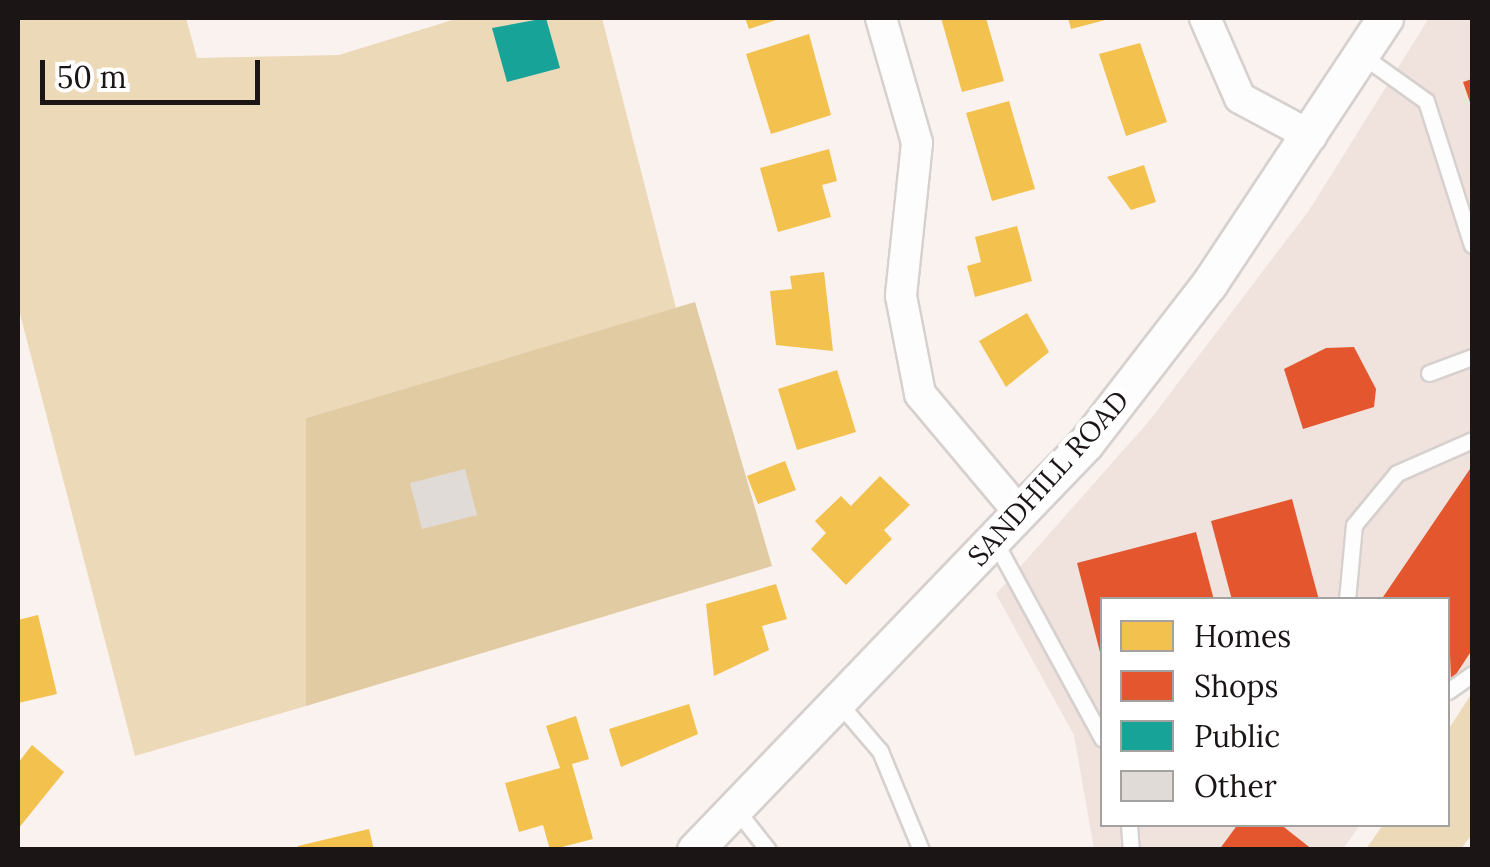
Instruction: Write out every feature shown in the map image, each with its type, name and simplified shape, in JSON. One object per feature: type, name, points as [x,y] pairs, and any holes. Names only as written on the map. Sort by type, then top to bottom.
[{"type":"street","points":[[881,18],[917,142],[901,296],[920,394],[1020,513]]},
{"type":"street","points":[[1205,18],[1240,98],[1310,136]]},
{"type":"street","name":"SANDHILL ROAD","points":[[695,850],[1020,513],[1138,378],[1310,136],[1385,18]]},
{"type":"lane","points":[[1363,56],[1426,101],[1472,245]]},
{"type":"lane","points":[[1429,374],[1472,358]]},
{"type":"lane","points":[[1347,597],[1354,525],[1398,472],[1472,440]]},
{"type":"lane","points":[[994,540],[1100,734]]},
{"type":"lane","points":[[1450,690],[1472,674]]},
{"type":"lane","points":[[838,702],[880,751],[921,850]]},
{"type":"lane","points":[[735,808],[768,850]]},
{"type":"shaded area","points":[[18,18],[186,18],[197,58],[339,55],[459,18],[602,18],[676,308],[306,418],[306,706],[135,756],[18,306]]},
{"type":"shaded area","points":[[1429,18],[1472,18],[1472,668],[1450,700],[1450,597],[1100,597],[1100,827],[1359,827],[1343,849],[1094,849],[1074,735],[996,594],[1150,420],[1310,209]]},
{"type":"shaded area","points":[[695,302],[772,566],[306,706],[306,418]]},
{"type":"shaded area","points":[[1472,693],[1472,834],[1461,849],[1366,849],[1382,827],[1450,827],[1450,727]]},
{"type":"building: Homes","points":[[745,18],[782,18],[749,29]]},
{"type":"building: Homes","points":[[941,18],[986,18],[1004,81],[962,92]]},
{"type":"building: Homes","points":[[1068,18],[1109,18],[1109,19],[1071,29]]},
{"type":"building: Homes","points":[[809,34],[831,115],[771,134],[746,54]]},
{"type":"building: Homes","points":[[1140,43],[1167,122],[1126,136],[1099,54]]},
{"type":"building: Homes","points":[[1009,101],[1035,189],[992,201],[966,113]]},
{"type":"building: Homes","points":[[829,149],[837,181],[822,185],[831,217],[778,232],[760,168]]},
{"type":"building: Homes","points":[[1144,165],[1156,202],[1131,210],[1107,177]]},
{"type":"building: Homes","points":[[1017,226],[1032,281],[975,297],[967,266],[981,262],[975,237]]},
{"type":"building: Homes","points":[[824,272],[833,351],[776,345],[770,291],[792,289],[790,276]]},
{"type":"building: Homes","points":[[1027,313],[1049,352],[1006,387],[979,341]]},
{"type":"building: Homes","points":[[837,370],[856,432],[797,450],[778,389]]},
{"type":"building: Homes","points":[[785,461],[796,490],[758,504],[747,476]]},
{"type":"building: Homes","points":[[880,476],[910,505],[884,530],[892,539],[846,585],[811,549],[826,533],[815,521],[841,496],[851,506]]},
{"type":"building: Homes","points":[[776,584],[787,619],[762,626],[769,650],[714,676],[706,604]]},
{"type":"building: Homes","points":[[38,615],[57,694],[18,703],[18,620]]},
{"type":"building: Homes","points":[[689,704],[698,734],[621,767],[609,729]]},
{"type":"building: Homes","points":[[576,716],[589,759],[572,764],[593,839],[550,850],[543,825],[519,832],[505,783],[560,768],[546,726]]},
{"type":"building: Homes","points":[[32,745],[64,772],[18,829],[18,763]]},
{"type":"building: Homes","points":[[369,829],[374,850],[299,850],[298,846]]},
{"type":"building: Shops","points":[[1472,79],[1472,108],[1463,82]]},
{"type":"building: Shops","points":[[1354,347],[1376,389],[1374,407],[1303,429],[1284,369],[1326,348]]},
{"type":"building: Shops","points":[[1472,466],[1472,650],[1451,682],[1450,597],[1383,597]]},
{"type":"building: Shops","points":[[1292,499],[1318,597],[1231,597],[1211,521]]},
{"type":"building: Shops","points":[[1196,532],[1213,597],[1100,597],[1100,652],[1077,563]]},
{"type":"building: Shops","points":[[1236,827],[1284,827],[1313,850],[1219,850]]},
{"type":"building: Public","points":[[546,18],[560,68],[507,82],[492,28]]},
{"type":"building: Other","points":[[465,469],[477,515],[422,529],[410,483]]}]
